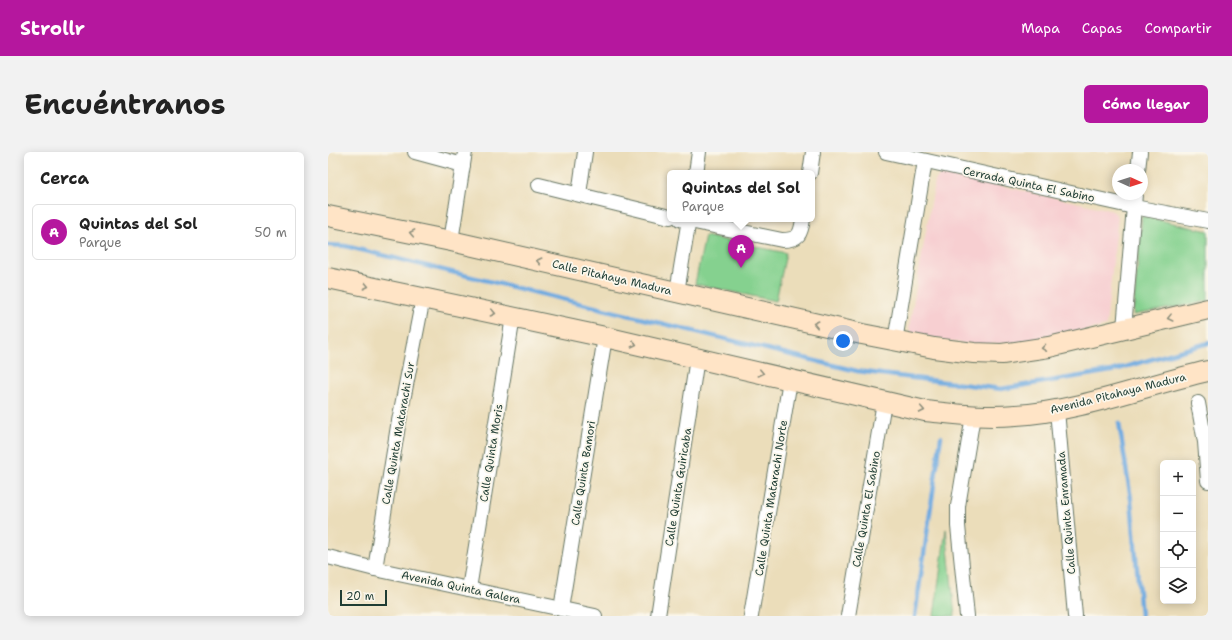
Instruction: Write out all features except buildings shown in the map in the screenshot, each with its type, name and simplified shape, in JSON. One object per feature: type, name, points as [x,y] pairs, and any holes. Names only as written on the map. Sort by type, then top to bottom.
[{"type":"street","points":[[415,152],[464,158],[451,241]]},
{"type":"street","points":[[579,194],[585,152]]},
{"type":"street","points":[[696,170],[699,152]]},
{"type":"street","points":[[810,170],[813,152]]},
{"type":"street","name":"Cerrada Quinta El Sabino","points":[[886,152],[925,161],[1112,196]]},
{"type":"street","points":[[1139,164],[1140,152]]},
{"type":"street","points":[[925,161],[895,341],[974,353],[1002,354],[1049,347],[1208,309]]},
{"type":"street","points":[[539,185],[667,216]]},
{"type":"street","points":[[1124,329],[1135,200]]},
{"type":"street","name":"Cerrada Quinta El Sabino","points":[[1135,200],[1208,221]]},
{"type":"street","name":"Calle Pitahaya Madura","points":[[328,216],[451,241],[895,341]]},
{"type":"street","points":[[677,292],[685,222]]},
{"type":"street","points":[[695,222],[782,240],[792,240],[798,236],[802,224]]},
{"type":"street","points":[[328,278],[605,337],[884,402]]},
{"type":"street","name":"Calle Quinta Matarachi Sur","points":[[374,569],[398,426],[423,298]]},
{"type":"street","name":"Calle Quinta Moris","points":[[469,589],[513,317]]},
{"type":"street","name":"Calle Quinta Bamori","points":[[561,609],[605,337]]},
{"type":"street","name":"Calle Quinta Guiricaba","points":[[658,616],[697,358]]},
{"type":"street","name":"Avenida Pitahaya Madura","points":[[884,402],[925,411],[973,416],[1016,415],[1057,410],[1208,371]]},
{"type":"street","name":"Calle Quinta Matarachi Norte","points":[[752,616],[790,380]]},
{"type":"street","name":"Calle Quinta El Sabino","points":[[848,616],[884,402]]},
{"type":"street","points":[[1198,404],[1206,442],[1208,481]]},
{"type":"street","name":"Calle Quinta Enramada","points":[[1057,410],[1075,616]]},
{"type":"street","points":[[967,616],[958,526],[958,506],[973,416]]},
{"type":"street","name":"Avenida Quinta Galera","points":[[328,556],[374,569],[595,616]]},
{"type":"shaded area","points":[[947,174],[1107,209],[1114,212],[1118,217],[1106,326],[1037,341],[974,345],[911,335],[909,327],[935,181],[939,175]]},
{"type":"green space","points":[[1142,216],[1208,231],[1208,301],[1133,315]]},
{"type":"green space","points":[[705,236],[786,253],[776,301],[695,284]]},
{"type":"green space","points":[[946,529],[955,616],[934,616]]},
{"type":"waterway","points":[[328,245],[345,246],[857,371],[1001,389],[1111,371],[1208,343]]},
{"type":"waterway","points":[[1119,423],[1131,499],[1141,616]]},
{"type":"waterway","points":[[915,616],[941,437]]},
{"type":"place","name":"Quintas del Sol","points":[[741,268]]}]
